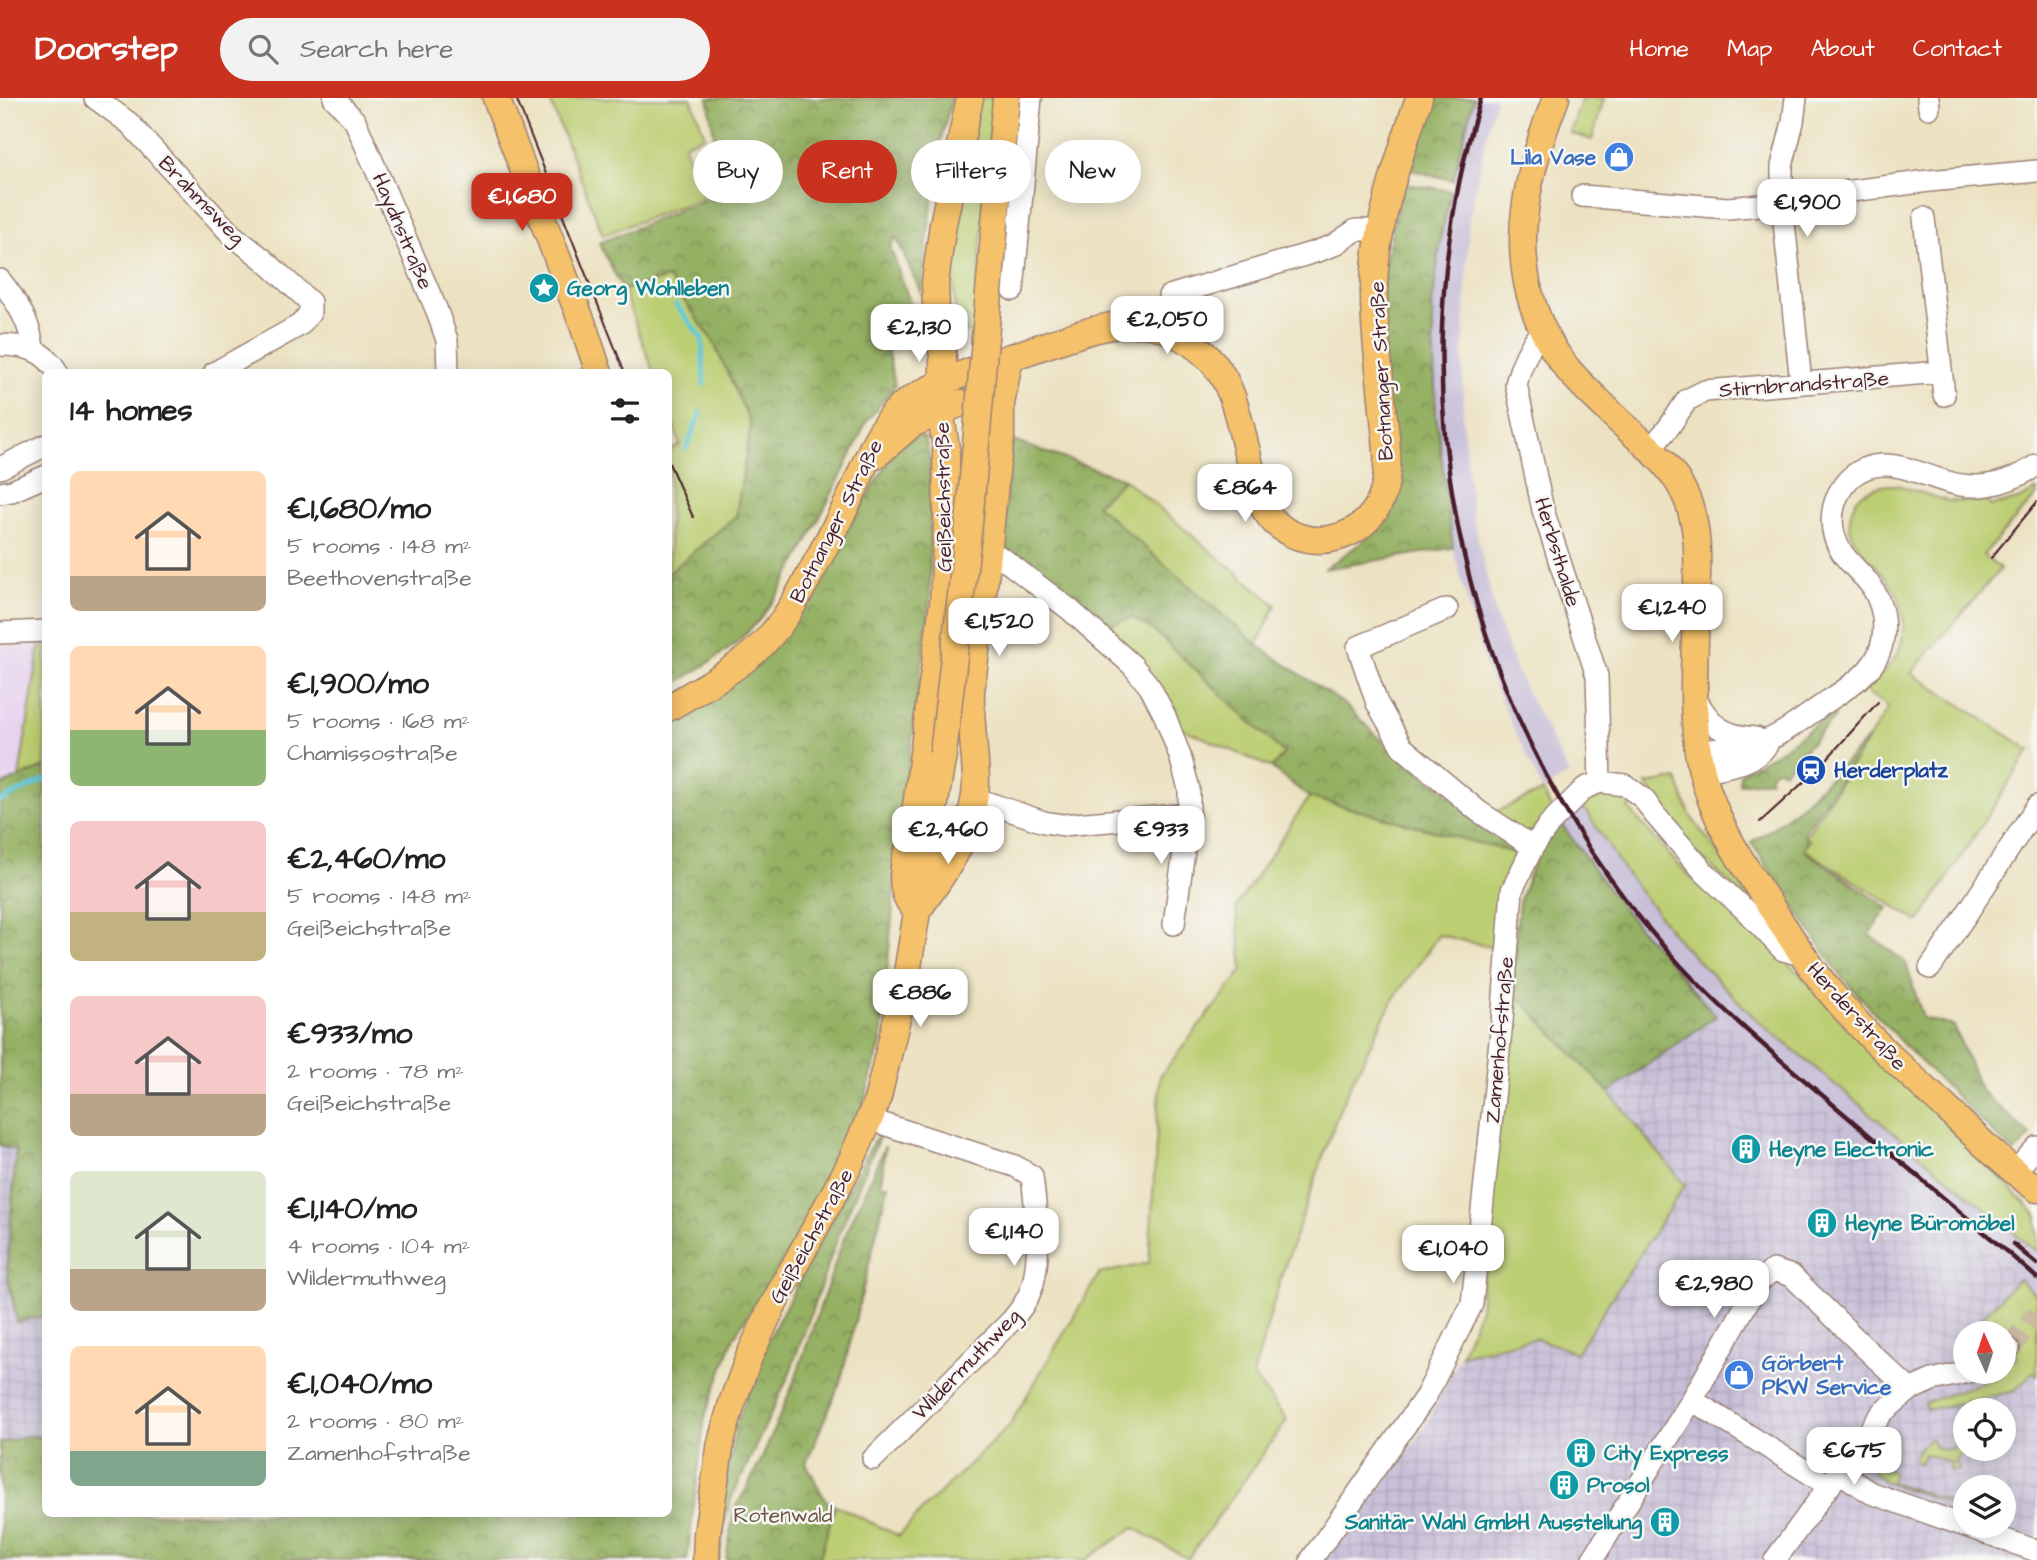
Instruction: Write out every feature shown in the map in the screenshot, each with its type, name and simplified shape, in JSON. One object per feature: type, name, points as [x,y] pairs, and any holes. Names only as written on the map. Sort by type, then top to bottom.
[{"type":"main road","points":[[496,98],[598,369]]},
{"type":"main road","name":"Geißeichstraße","points":[[917,911],[906,899],[903,884],[905,860],[911,844],[943,603],[947,522],[946,448],[957,377],[942,344],[935,282],[970,98]]},
{"type":"main road","name":"Geißeichstraße","points":[[706,1560],[720,1442],[748,1357],[871,1120],[894,1035],[943,754],[968,535],[1006,98]]},
{"type":"main road","name":"Botnanger Straße","points":[[672,706],[732,670],[774,633],[797,600],[893,414],[904,402],[957,377],[1092,331],[1130,324],[1152,325],[1181,337],[1203,352],[1220,372],[1231,393],[1256,489],[1267,515],[1280,528],[1294,536],[1324,541],[1357,529],[1374,513],[1381,500],[1386,474],[1386,440],[1374,289],[1380,229],[1419,98]]},
{"type":"main road","points":[[1556,98],[1546,122],[1527,188],[1523,222],[1524,272],[1542,329],[1566,366],[1616,419],[1651,448],[1678,481],[1687,499],[1694,523],[1697,556],[1694,696],[1700,761]]},
{"type":"main road","name":"Geißeichstraße","points":[[917,911],[955,855],[968,823],[974,798],[976,781],[971,692],[1001,439],[1001,404],[1010,357]]},
{"type":"main road","points":[[957,377],[986,380],[1001,404]]},
{"type":"main road","name":"Geißeichstraße","points":[[866,464],[912,424],[952,407],[976,417],[990,442],[997,462]]},
{"type":"main road","points":[[936,798],[951,800],[963,795],[974,760]]},
{"type":"main road","name":"Herderstraße","points":[[1700,761],[1715,813],[1740,860],[1829,990],[1857,1022],[2014,1172],[2037,1189]]},
{"type":"street","name":"Brahmsweg","points":[[95,98],[129,123],[231,234],[310,302],[310,313],[300,325],[221,369]]},
{"type":"street","name":"Haydnstraße","points":[[334,98],[355,121],[438,311],[447,340],[448,369]]},
{"type":"street","points":[[1013,290],[1031,98]]},
{"type":"street","points":[[1796,98],[1782,166],[1782,203],[1801,383]]},
{"type":"street","points":[[1805,197],[1940,180],[2037,172]]},
{"type":"street","points":[[1582,196],[1728,208],[1782,203]]},
{"type":"street","points":[[1924,218],[1944,395]]},
{"type":"street","points":[[1169,296],[1326,248],[1356,230],[1380,229]]},
{"type":"street","points":[[0,280],[21,309],[33,349]]},
{"type":"street","name":"Herbsthalde","points":[[1542,329],[1520,364],[1516,384],[1543,510],[1597,676],[1600,782]]},
{"type":"street","points":[[0,345],[33,349],[44,355],[55,369]]},
{"type":"street","name":"Stirnbrandstraße","points":[[1651,448],[1687,400],[1705,391],[1941,372]]},
{"type":"street","points":[[0,468],[42,447]]},
{"type":"street","points":[[1700,761],[1747,760],[1762,753],[1772,737],[1859,679],[1873,665],[1881,650],[1884,621],[1880,604],[1872,587],[1841,552],[1832,526],[1837,495],[1854,475],[1877,465],[1891,464],[1962,485],[1980,485],[2009,480],[2037,465]]},
{"type":"street","points":[[0,493],[12,491],[42,478]]},
{"type":"street","name":"Geißeichstraße","points":[[988,554],[1006,561],[1069,609],[1132,665],[1150,687],[1166,716],[1189,789],[1186,903],[1174,924]]},
{"type":"street","points":[[1447,609],[1358,647],[1373,692],[1402,747],[1478,811],[1533,847]]},
{"type":"street","points":[[0,633],[42,631]]},
{"type":"street","points":[[1694,696],[1704,713],[1725,733],[1753,738],[1772,737]]},
{"type":"street","points":[[1600,782],[1625,785],[1636,791],[1705,873],[1745,909],[1783,950],[1804,956]]},
{"type":"street","name":"Zamenhofstraße","points":[[1311,1560],[1426,1396],[1472,1304],[1502,1022],[1512,890],[1533,847],[1550,824],[1585,788],[1600,782]]},
{"type":"street","points":[[974,798],[1044,822],[1063,825],[1189,814]]},
{"type":"street","points":[[1930,968],[2037,806]]},
{"type":"street","name":"Wildermuthweg","points":[[871,1120],[1015,1166],[1032,1176],[1036,1246],[1032,1287],[1025,1303],[1012,1320],[873,1459]]},
{"type":"street","points":[[2014,1172],[2037,1147]]},
{"type":"street","points":[[1592,1560],[1692,1400],[1759,1282],[1773,1270],[1791,1276],[1910,1390]]},
{"type":"street","points":[[1775,1560],[1883,1412],[1910,1390],[1932,1380],[1953,1375]]},
{"type":"street","points":[[1692,1400],[1835,1479],[2037,1551]]},
{"type":"shaded area","points":[[1474,98],[1496,98],[1469,218],[1463,424],[1472,513],[1496,616],[1516,670],[1569,774],[1543,791],[1489,675],[1472,620],[1453,548],[1436,414],[1432,305],[1442,231]]},
{"type":"shaded area","points":[[40,644],[19,777],[0,786],[0,646]]},
{"type":"shaded area","points":[[1583,806],[1625,872],[1683,946],[1755,1018],[2037,1252],[2037,1291],[1716,1016],[1622,908],[1560,822]]},
{"type":"shaded area","points":[[1716,1016],[2037,1291],[2037,1560],[1325,1560],[1420,1434],[1461,1355],[1536,1338],[1576,1353],[1685,1186],[1609,1092]]},
{"type":"shaded area","points":[[0,1145],[16,1150],[7,1272],[18,1322],[42,1317],[42,1438],[28,1436],[0,1442]]},
{"type":"green space","points":[[549,98],[691,98],[705,136],[684,144],[693,168],[693,201],[603,235]]},
{"type":"green space","points":[[708,98],[952,98],[941,140],[911,140],[911,203],[932,203],[921,293],[896,237],[890,247],[912,308],[905,341],[887,348],[895,386],[866,422],[801,554],[760,619],[733,646],[672,685],[672,570],[736,516],[751,425],[713,341],[668,278],[623,290],[599,243],[696,203],[783,203],[783,140],[715,140]]},
{"type":"green space","points":[[979,98],[993,98],[990,140],[971,140]]},
{"type":"green space","points":[[1433,98],[1474,98],[1453,180],[1411,170]]},
{"type":"green space","points":[[1582,98],[1604,98],[1592,140],[1570,133]]},
{"type":"green space","points":[[1403,183],[1452,191],[1442,231],[1432,305],[1436,414],[1453,548],[1324,569],[1368,538],[1384,519],[1382,276]]},
{"type":"green space","points":[[959,203],[985,203],[974,333],[961,327],[958,320],[953,279],[947,262]]},
{"type":"green space","points":[[668,278],[713,341],[751,425],[736,516],[672,570],[672,449],[680,445],[672,421],[672,369],[653,369],[623,290]]},
{"type":"green space","points":[[917,435],[925,438],[930,461],[930,601],[899,838],[881,1042],[860,1117],[805,1226],[734,1337],[705,1416],[687,1560],[0,1560],[0,1443],[28,1436],[42,1438],[42,1517],[672,1517],[672,717],[820,576],[897,447]]},
{"type":"green space","points":[[1010,440],[1124,479],[1096,505],[1257,645],[1344,704],[1392,750],[1488,824],[1515,853],[1309,797],[1272,768],[1284,753],[1154,631],[1132,617],[1099,628],[1003,551]]},
{"type":"green space","points":[[1124,479],[1276,605],[1257,645],[1096,505]]},
{"type":"green space","points":[[1897,485],[1948,501],[1988,502],[1990,506],[2018,500],[2037,490],[2037,495],[1983,555],[2000,569],[1911,673],[2030,750],[1919,922],[1804,849],[1810,840],[1805,837],[1889,707],[1865,691],[1899,651],[1903,615],[1893,587],[1855,541],[1850,519],[1853,506],[1863,493]]},
{"type":"green space","points":[[1132,617],[1154,631],[1284,753],[1272,768],[1179,727],[1099,628]]},
{"type":"green space","points":[[40,644],[42,644],[42,768],[19,777]]},
{"type":"green space","points":[[1831,713],[1835,717],[1784,771],[1774,770],[1770,780],[1739,784],[1743,771],[1775,754]]},
{"type":"green space","points":[[1869,738],[1804,832],[1807,843],[1804,850],[1888,908],[1869,934],[1906,963],[1923,1018],[1954,1026],[1980,1090],[2031,1136],[2014,1153],[1903,1044],[1840,975],[1751,842],[1798,807]]},
{"type":"green space","points":[[42,768],[42,1317],[17,1322],[7,1272],[16,1150],[0,1145],[0,786]]},
{"type":"green space","points":[[1677,779],[1691,817],[1764,914],[1693,850],[1646,784]]},
{"type":"green space","points":[[1602,788],[1617,790],[1637,802],[1628,808],[1690,876],[1717,897],[1729,902],[2029,1207],[2037,1216],[2037,1252],[1755,1018],[1683,946],[1625,872],[1579,800]]},
{"type":"green space","points":[[1543,791],[1553,813],[1525,836],[1491,814]]},
{"type":"green space","points":[[1309,797],[1515,853],[1494,948],[1439,935],[1392,1001],[1341,1105],[1281,1277],[1253,1376],[1287,1420],[1188,1559],[1134,1528],[1085,1560],[819,1560],[835,1505],[899,1536],[925,1507],[1009,1426],[1099,1274],[1149,1263],[1160,1076],[1243,970],[1236,907]]},
{"type":"green space","points":[[1560,822],[1622,908],[1716,1016],[1609,1092],[1511,989],[1519,902],[1538,851]]},
{"type":"green space","points":[[1511,989],[1609,1092],[1685,1185],[1576,1353],[1536,1338],[1461,1355],[1480,1308]]},
{"type":"green space","points":[[880,1135],[840,1231],[789,1375],[732,1497],[717,1560],[719,1521],[736,1427],[763,1349],[873,1142]]},
{"type":"green space","name":"Rotenwald","points":[[885,1146],[881,1185],[888,1185],[841,1380],[806,1463],[825,1500],[835,1505],[819,1560],[726,1560],[734,1509],[763,1456],[795,1379],[844,1238]]},
{"type":"green space","points":[[2018,1279],[2037,1296],[2037,1375],[2033,1372],[2015,1391],[1983,1398],[1953,1398],[1953,1404],[1927,1410],[1924,1403],[1979,1384],[2016,1384],[2016,1321],[1978,1321]]},
{"type":"green space","points":[[1888,1430],[1896,1435],[1882,1469],[1894,1472],[1891,1482],[1953,1504],[1886,1482],[1874,1473],[1870,1463],[1872,1453]]},
{"type":"green space","points":[[1931,1438],[1935,1447],[1940,1450],[1953,1447],[1953,1461],[1956,1461],[1954,1463],[1959,1470],[1949,1471],[1951,1462],[1924,1454],[1920,1464],[1914,1461],[1918,1449]]},
{"type":"waterway","points":[[676,305],[702,338],[704,385]]},
{"type":"waterway","points":[[686,449],[701,412]]},
{"type":"waterway","points":[[0,801],[42,781]]},
{"type":"tunnel","points":[[2016,1340],[2037,1314]]},
{"type":"tram line","points":[[516,98],[623,369]]},
{"type":"tram line","points":[[672,470],[693,517]]},
{"type":"tram line","points":[[1991,558],[2037,502]]},
{"type":"tram line","points":[[1760,822],[1817,770],[1878,702]]},
{"type":"railway","points":[[1481,98],[1454,213],[1442,329],[1446,445],[1465,558],[1498,669],[1546,774],[1607,874],[1681,966],[1767,1049],[2037,1278]]},
{"type":"railway","points":[[2013,1244],[2037,1264]]},
{"type":"place","name":"Lila Vase","points":[[1619,157]]},
{"type":"place","name":"Georg Wohlleben","points":[[544,288]]},
{"type":"place","name":"Herderplatz","points":[[1811,770]]},
{"type":"place","name":"Heyne Electronic","points":[[1746,1149]]},
{"type":"place","name":"Heyne Büromöbel","points":[[1822,1223]]},
{"type":"place","name":"Görbert PKW Service","points":[[1739,1375]]},
{"type":"place","name":"City Express","points":[[1581,1453]]},
{"type":"place","name":"Prosol","points":[[1564,1485]]},
{"type":"place","name":"Sanitär Wahl GmbH Ausstellung","points":[[1665,1522]]}]
